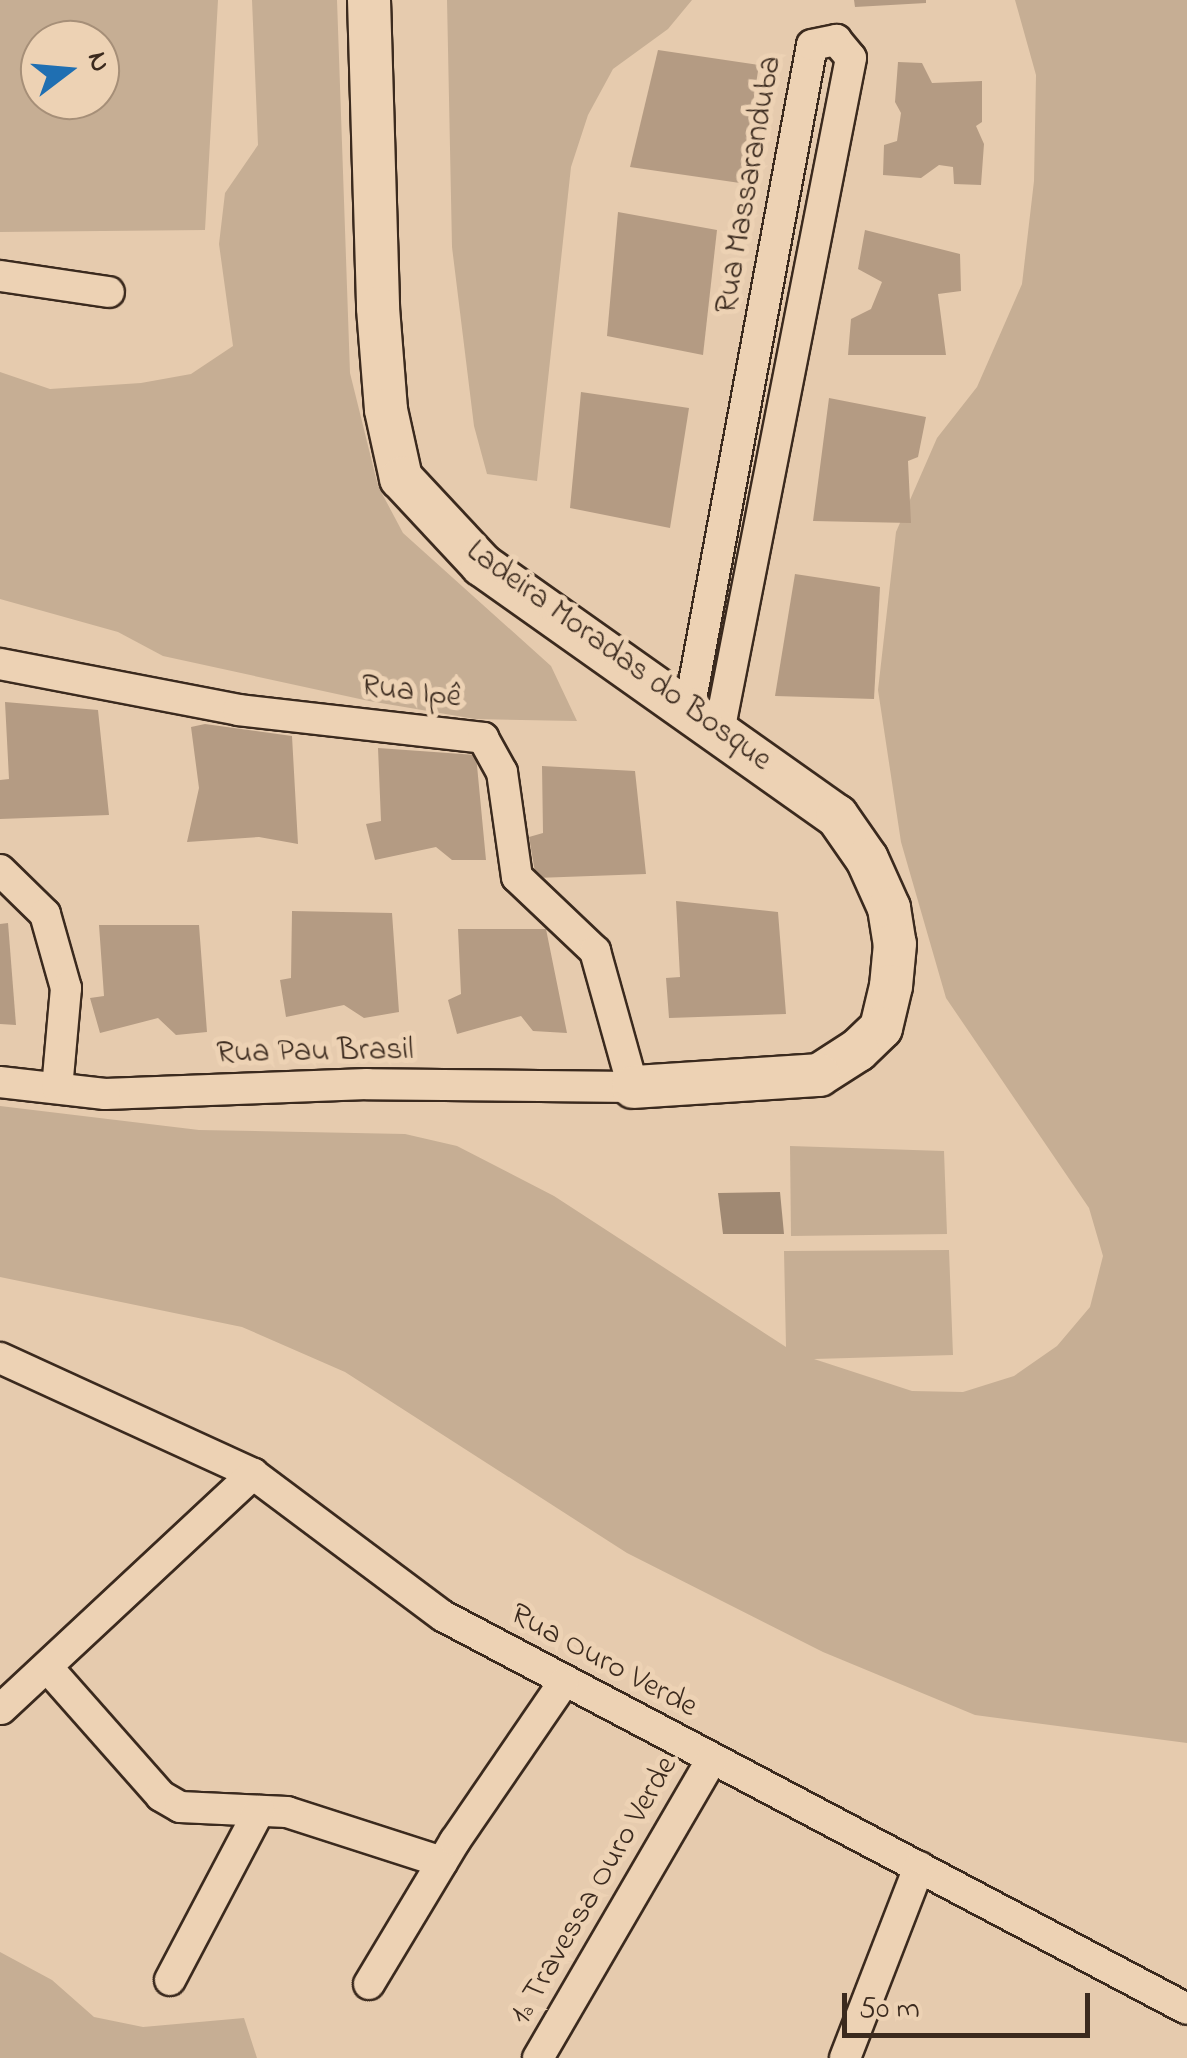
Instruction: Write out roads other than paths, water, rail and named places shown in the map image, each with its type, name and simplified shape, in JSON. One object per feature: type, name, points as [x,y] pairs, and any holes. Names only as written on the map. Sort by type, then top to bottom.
[{"type":"street","name":"Ladeira Moradas do Bosque","points":[[369,0],[378,308],[386,410],[401,478],[482,564],[837,816],[867,859],[889,908],[896,944],[892,986],[881,1028],[818,1075],[633,1087]]},
{"type":"street","name":"Rua Massaranduba","points":[[827,38],[845,44],[851,58],[782,410],[704,721],[746,402],[812,45],[827,38]]},
{"type":"street","points":[[780,217],[820,224]]},
{"type":"street","points":[[0,276],[108,292]]},
{"type":"street","points":[[746,402],[782,410]]},
{"type":"street","name":"Rua Ipê","points":[[0,664],[238,710],[483,738],[502,772],[517,877],[595,951],[633,1087]]},
{"type":"street","points":[[0,870],[45,914],[66,988],[57,1088]]},
{"type":"street","name":"Rua Pau Brasil","points":[[0,1082],[104,1094],[367,1084],[633,1087]]},
{"type":"street","name":"Rua Ouro Verde","points":[[0,1358],[253,1474],[443,1616],[563,1683],[1187,2009]]},
{"type":"street","points":[[0,1709],[253,1474]]},
{"type":"street","points":[[46,1667],[162,1796],[180,1807],[310,1817],[442,1862]]},
{"type":"street","points":[[369,1984],[442,1862],[563,1683]]},
{"type":"street","name":"1ª Travessa Ouro Verde","points":[[538,2058],[712,1758]]},
{"type":"street","points":[[170,1980],[259,1811]]},
{"type":"street","points":[[844,2058],[919,1867]]}]
